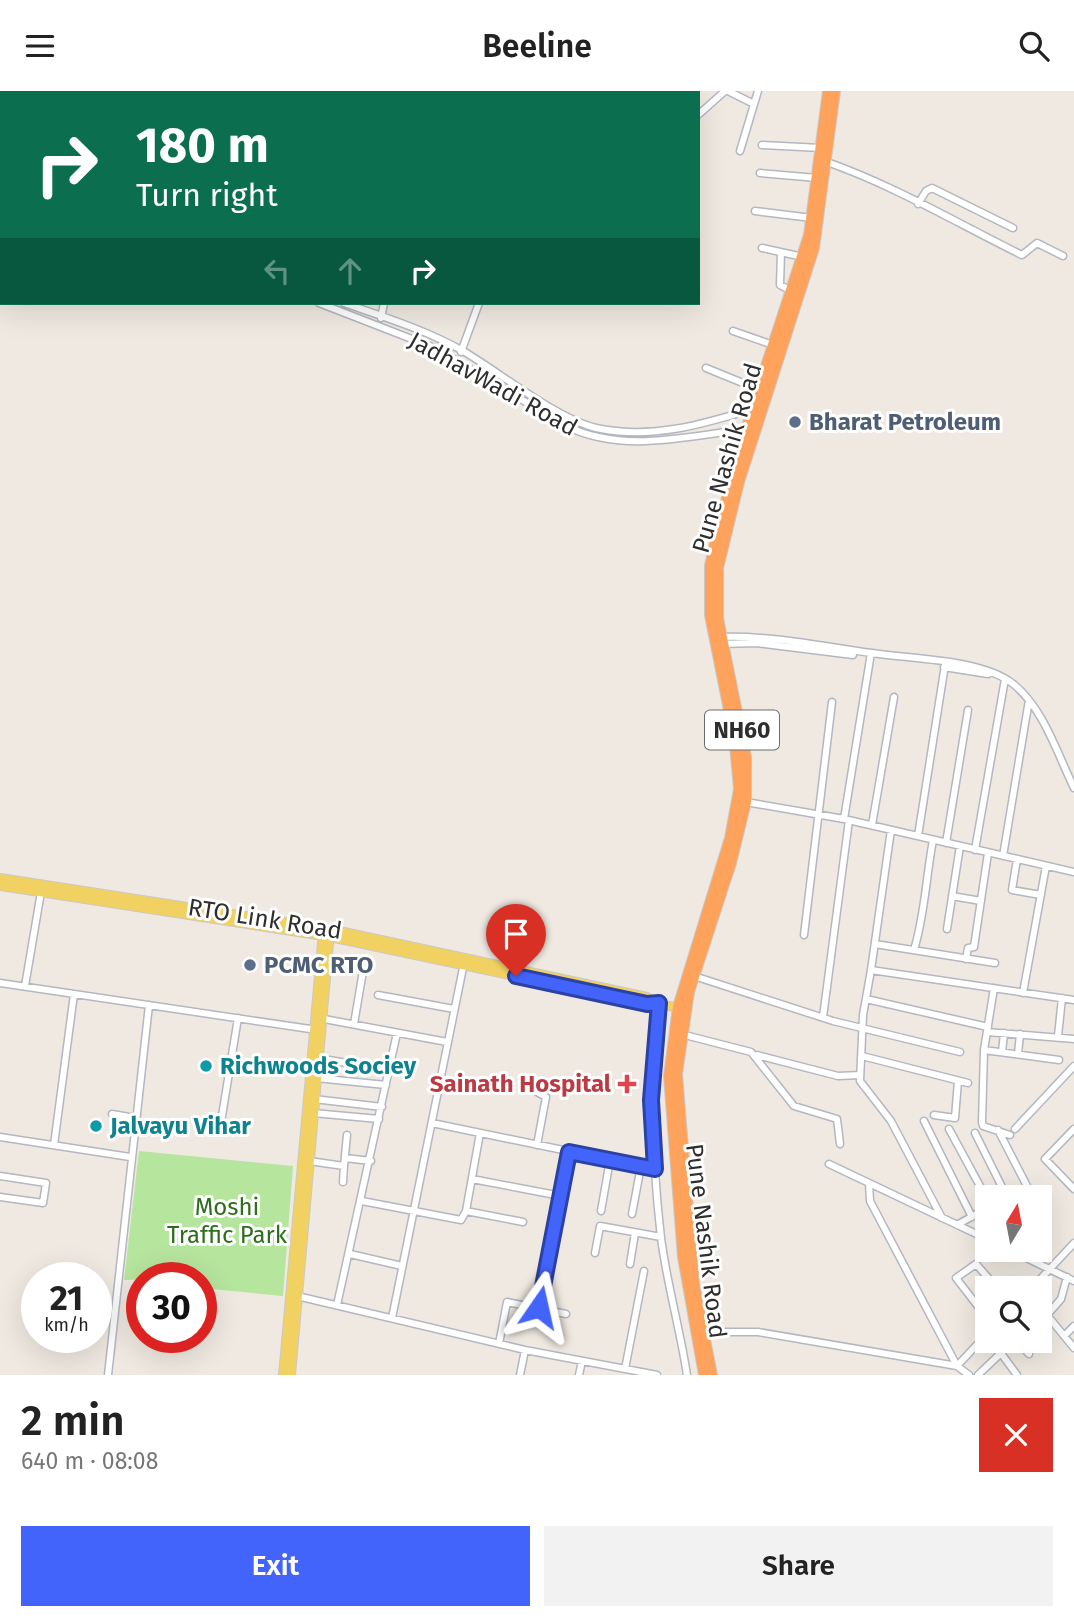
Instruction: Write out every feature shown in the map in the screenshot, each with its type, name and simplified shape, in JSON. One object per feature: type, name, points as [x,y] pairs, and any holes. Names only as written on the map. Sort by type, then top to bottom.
[{"type":"highway","name":"Pune Nashik Road","points":[[704,1375],[687,1288],[672,1138],[669,1076],[678,1007],[727,847],[738,789],[734,735],[719,641],[716,590],[719,558],[773,345],[803,257],[812,219],[828,91]]},
{"type":"highway","name":"Pune Nashik Road","points":[[762,392],[814,248],[835,91]]},
{"type":"highway","name":"Pune Nashik Road","points":[[712,1375],[694,1283],[678,1099],[681,1034],[694,975],[731,863],[746,802],[743,733],[719,641]]},
{"type":"main road","name":"RTO Link Road","points":[[0,878],[326,932],[647,997],[657,1003],[678,1007]]},
{"type":"main road","name":"RTO Link Road","points":[[0,886],[326,932]]},
{"type":"main road","points":[[290,1375],[294,1295],[326,932]]},
{"type":"main road","points":[[283,1375],[309,1161],[316,1078],[316,1030]]},
{"type":"street","points":[[712,91],[754,104]]},
{"type":"street","points":[[740,151],[758,91]]},
{"type":"street","points":[[700,113],[725,93]]},
{"type":"street","points":[[762,145],[821,148]]},
{"type":"street","points":[[827,162],[875,179],[918,204],[1022,255],[1037,243],[1063,256]]},
{"type":"street","points":[[760,173],[818,179]]},
{"type":"street","points":[[918,204],[926,191],[932,188],[1013,228]]},
{"type":"street","points":[[755,211],[812,219]]},
{"type":"street","points":[[762,248],[803,257]]},
{"type":"street","points":[[781,252],[780,285],[792,291]]},
{"type":"street","name":"JadhavWadi Road","points":[[324,305],[379,325],[458,360],[566,426],[590,436],[643,441],[752,428]]},
{"type":"street","name":"JadhavWadi Road","points":[[351,305],[462,350],[575,420],[601,429],[666,431],[757,409]]},
{"type":"street","points":[[379,325],[384,305]]},
{"type":"street","points":[[458,360],[478,305]]},
{"type":"street","points":[[733,331],[773,345]]},
{"type":"street","points":[[706,368],[762,392]]},
{"type":"street","points":[[719,641],[755,637],[945,665],[1005,679],[1029,700],[1074,788]]},
{"type":"street","points":[[823,1017],[846,819],[870,655]]},
{"type":"street","points":[[918,836],[945,665]]},
{"type":"street","points":[[975,850],[1005,679]]},
{"type":"street","points":[[872,825],[894,697]]},
{"type":"street","points":[[1003,856],[1029,700]]},
{"type":"street","points":[[804,935],[832,702]]},
{"type":"street","points":[[946,843],[968,710]]},
{"type":"street","points":[[746,802],[846,819],[1074,872]]},
{"type":"street","points":[[891,830],[866,999],[860,1075],[863,1085],[891,1121],[942,1218]]},
{"type":"street","points":[[915,950],[923,922],[923,893],[933,840]]},
{"type":"street","points":[[947,929],[960,846]]},
{"type":"street","points":[[966,959],[968,948],[974,947],[988,853]]},
{"type":"street","points":[[1017,859],[1012,890],[1041,895]]},
{"type":"street","points":[[1023,993],[1046,866]]},
{"type":"street","points":[[26,986],[41,892]]},
{"type":"street","points":[[952,896],[981,901]]},
{"type":"street","points":[[875,944],[995,963]]},
{"type":"street","points":[[392,1318],[464,962]]},
{"type":"street","points":[[871,970],[1074,1000]]},
{"type":"street","points":[[354,1024],[363,971]]},
{"type":"street","points":[[694,975],[864,1029],[960,1052]]},
{"type":"street","points":[[0,983],[316,1030]]},
{"type":"street","points":[[994,988],[984,1050],[983,1126],[1012,1132],[1074,1066]]},
{"type":"street","points":[[54,1145],[74,994]]},
{"type":"street","points":[[377,995],[454,1009]]},
{"type":"street","points":[[1058,1036],[1062,998]]},
{"type":"street","points":[[866,999],[1004,1033],[1074,1039]]},
{"type":"street","points":[[657,1003],[651,1100],[655,1169],[661,1237],[687,1375]]},
{"type":"street","points":[[108,1375],[130,1157],[149,1005]]},
{"type":"street","points":[[221,1122],[238,1018]]},
{"type":"street","points":[[317,1018],[447,1042]]},
{"type":"street","points":[[337,1305],[371,1161],[397,1033]]},
{"type":"street","points":[[1002,1052],[1004,1033]]},
{"type":"street","points":[[681,1034],[838,1076],[860,1075]]},
{"type":"street","points":[[1018,1054],[1020,1034]]},
{"type":"street","points":[[984,1050],[1059,1060]]},
{"type":"street","points":[[755,1055],[794,1106],[837,1119],[840,1144]]},
{"type":"street","points":[[862,1056],[968,1083]]},
{"type":"street","points":[[317,1058],[389,1070]]},
{"type":"street","points":[[316,1078],[386,1085]]},
{"type":"street","points":[[933,1115],[955,1118],[958,1081]]},
{"type":"street","points":[[537,1092],[546,1097],[537,1145]]},
{"type":"street","points":[[314,1100],[382,1107]]},
{"type":"street","points":[[313,1113],[379,1119]]},
{"type":"street","points":[[112,1114],[135,1118]]},
{"type":"street","points":[[924,1121],[972,1216]]},
{"type":"street","points":[[432,1123],[655,1169]]},
{"type":"street","points":[[949,1129],[979,1185]]},
{"type":"street","points":[[1074,1129],[1045,1159],[1074,1189]]},
{"type":"street","points":[[998,1130],[1026,1185]]},
{"type":"street","points":[[362,1201],[461,1220],[466,1211],[480,1133]]},
{"type":"street","points":[[975,1133],[1002,1185]]},
{"type":"street","points":[[343,1182],[347,1135]]},
{"type":"street","points":[[0,1137],[130,1157]]},
{"type":"street","points":[[539,1307],[569,1152]]},
{"type":"street","points":[[601,1211],[610,1160]]},
{"type":"street","points":[[309,1161],[371,1161]]},
{"type":"street","points":[[829,1164],[975,1233]]},
{"type":"street","points":[[632,1214],[640,1166]]},
{"type":"street","points":[[0,1176],[47,1183],[43,1203],[0,1197]]},
{"type":"street","points":[[472,1179],[561,1196]]},
{"type":"street","points":[[869,1183],[870,1201],[957,1366],[969,1375]]},
{"type":"street","points":[[466,1211],[523,1223]]},
{"type":"street","points":[[957,1225],[975,1214]]},
{"type":"street","points":[[595,1252],[600,1226],[661,1237]]},
{"type":"street","points":[[630,1264],[635,1233]]},
{"type":"street","points":[[1044,1276],[1074,1243]]},
{"type":"street","points":[[350,1254],[402,1266]]},
{"type":"street","points":[[1034,1262],[1070,1279],[1061,1299],[1046,1315],[1074,1348]]},
{"type":"street","points":[[975,1303],[956,1278],[976,1264],[986,1276]]},
{"type":"street","points":[[621,1371],[644,1271]]},
{"type":"street","points":[[294,1295],[525,1350],[621,1371],[655,1375]]},
{"type":"street","points":[[499,1344],[507,1302],[566,1314]]},
{"type":"street","points":[[1064,1336],[1074,1326]]},
{"type":"street","points":[[704,1332],[758,1332],[957,1366]]},
{"type":"street","points":[[955,1375],[957,1366],[975,1347]]},
{"type":"street","points":[[520,1375],[525,1350]]},
{"type":"street","points":[[978,1375],[1001,1353],[1017,1375]]},
{"type":"street","points":[[579,1375],[582,1361]]},
{"type":"green space","name":"Moshi Traffic Park","points":[[139,1151],[293,1166],[283,1296],[217,1290],[217,1262],[126,1262]]},
{"type":"place","name":"Bharat Petroleum","points":[[795,422]]},
{"type":"place","name":"PCMC RTO","points":[[250,965]]},
{"type":"place","name":"Richwoods Sociey","points":[[206,1066]]},
{"type":"place","name":"Sainath Hospital","points":[[627,1084]]},
{"type":"place","name":"Jalvayu Vihar","points":[[96,1126]]},
{"type":"route","points":[[516,976],[647,1004],[659,1003],[651,1100],[655,1169],[569,1152],[539,1307]]}]
